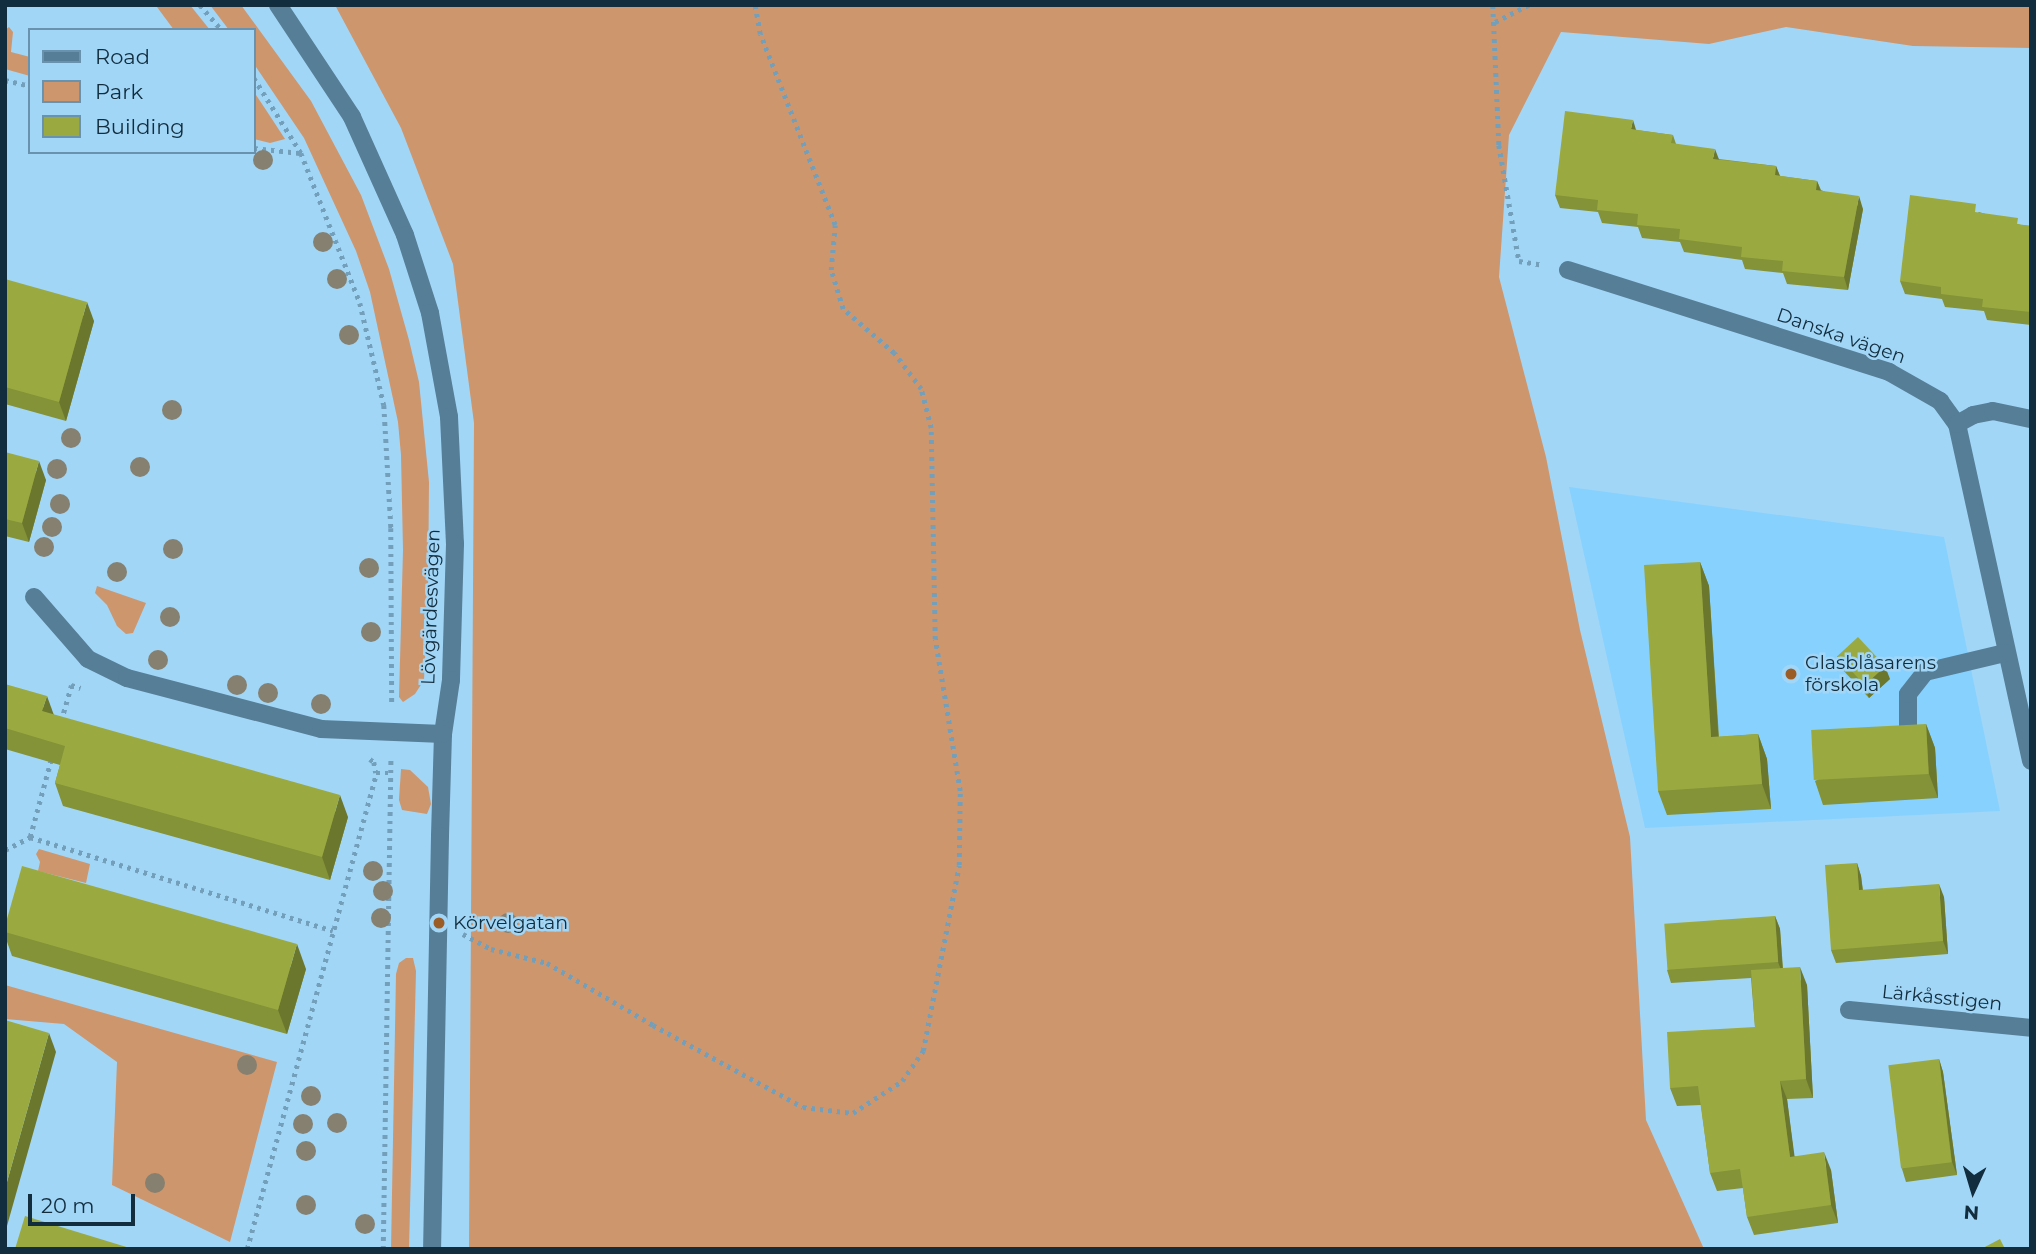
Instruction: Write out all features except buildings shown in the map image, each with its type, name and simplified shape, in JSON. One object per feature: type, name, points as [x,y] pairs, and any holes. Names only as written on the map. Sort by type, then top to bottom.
[{"type":"street","name":"Lövgärdesvägen","points":[[278,5],[352,117],[405,235],[430,313],[449,417],[453,475],[451,680],[443,734],[432,1249]]},
{"type":"street","name":"Danska vägen","points":[[1568,270],[1889,372],[1940,401],[1958,424]]},
{"type":"street","points":[[2031,419],[1993,411],[1973,415],[1958,424],[2005,653],[2031,761]]},
{"type":"street","points":[[34,597],[88,659],[127,678],[321,729],[443,734]]},
{"type":"street","points":[[1908,727],[1908,694],[1925,672],[2005,653]]},
{"type":"street","name":"Lärkåsstigen","points":[[1849,1010],[2031,1028]]},
{"type":"path","points":[[200,5],[220,28]]},
{"type":"path","points":[[461,932],[491,949],[547,963],[803,1107],[853,1113],[902,1081],[923,1051],[959,865],[960,791],[935,639],[931,428],[921,389],[894,353],[843,309],[831,270],[835,225],[760,34],[755,5]]},
{"type":"path","points":[[1493,5],[1499,145],[1519,261],[1568,270]]},
{"type":"path","points":[[1495,22],[1529,5]]},
{"type":"path","points":[[5,80],[28,86]]},
{"type":"path","points":[[256,81],[301,153],[360,303],[384,405],[391,528],[392,734],[383,1249]]},
{"type":"path","points":[[256,148],[301,153]]},
{"type":"path","points":[[61,723],[71,685],[84,689]]},
{"type":"path","points":[[30,837],[54,748]]},
{"type":"path","points":[[247,1249],[376,773],[374,762],[362,757]]},
{"type":"path","points":[[376,773],[391,773]]},
{"type":"path","points":[[5,850],[30,837],[334,931]]},
{"type":"shaded area","name":"Glasblåsarens förskola","points":[[1569,487],[1944,537],[2000,811],[1645,828]]},
{"type":"green space","points":[[190,5],[208,28],[173,28],[157,7]]},
{"type":"green space","points":[[210,5],[241,5],[311,101],[361,195],[389,269],[409,340],[419,382],[429,482],[428,600],[424,680],[415,694],[403,702],[399,697],[403,550],[401,455],[398,422],[370,292],[356,251],[304,138],[256,67],[256,28],[227,28]]},
{"type":"green space","points":[[335,5],[2031,5],[2031,48],[1913,46],[1786,27],[1709,44],[1561,32],[1509,135],[1499,277],[1546,457],[1580,630],[1630,837],[1646,1120],[1704,1249],[469,1249],[474,423],[453,264],[401,128]]},
{"type":"green space","points":[[9,27],[13,32],[11,52],[28,56],[28,75],[5,69],[5,30]]},
{"type":"green space","points":[[256,95],[285,139],[270,143],[256,140]]},
{"type":"green space","points":[[97,586],[146,603],[133,633],[126,634],[117,626],[107,605],[95,593]]},
{"type":"green space","points":[[401,769],[410,770],[428,787],[431,804],[427,814],[402,810],[399,800]]},
{"type":"green space","points":[[39,849],[90,864],[86,883],[38,871],[40,862],[36,854]]},
{"type":"green space","points":[[406,958],[413,958],[416,971],[409,1249],[391,1249],[396,974],[399,963]]},
{"type":"green space","points":[[5,985],[277,1062],[230,1242],[112,1185],[117,1062],[64,1024],[5,1019]]},
{"type":"place","name":"Glasblåsarens förskola","points":[[1791,674]]},
{"type":"place","name":"Körvelgatan","points":[[439,923]]}]
